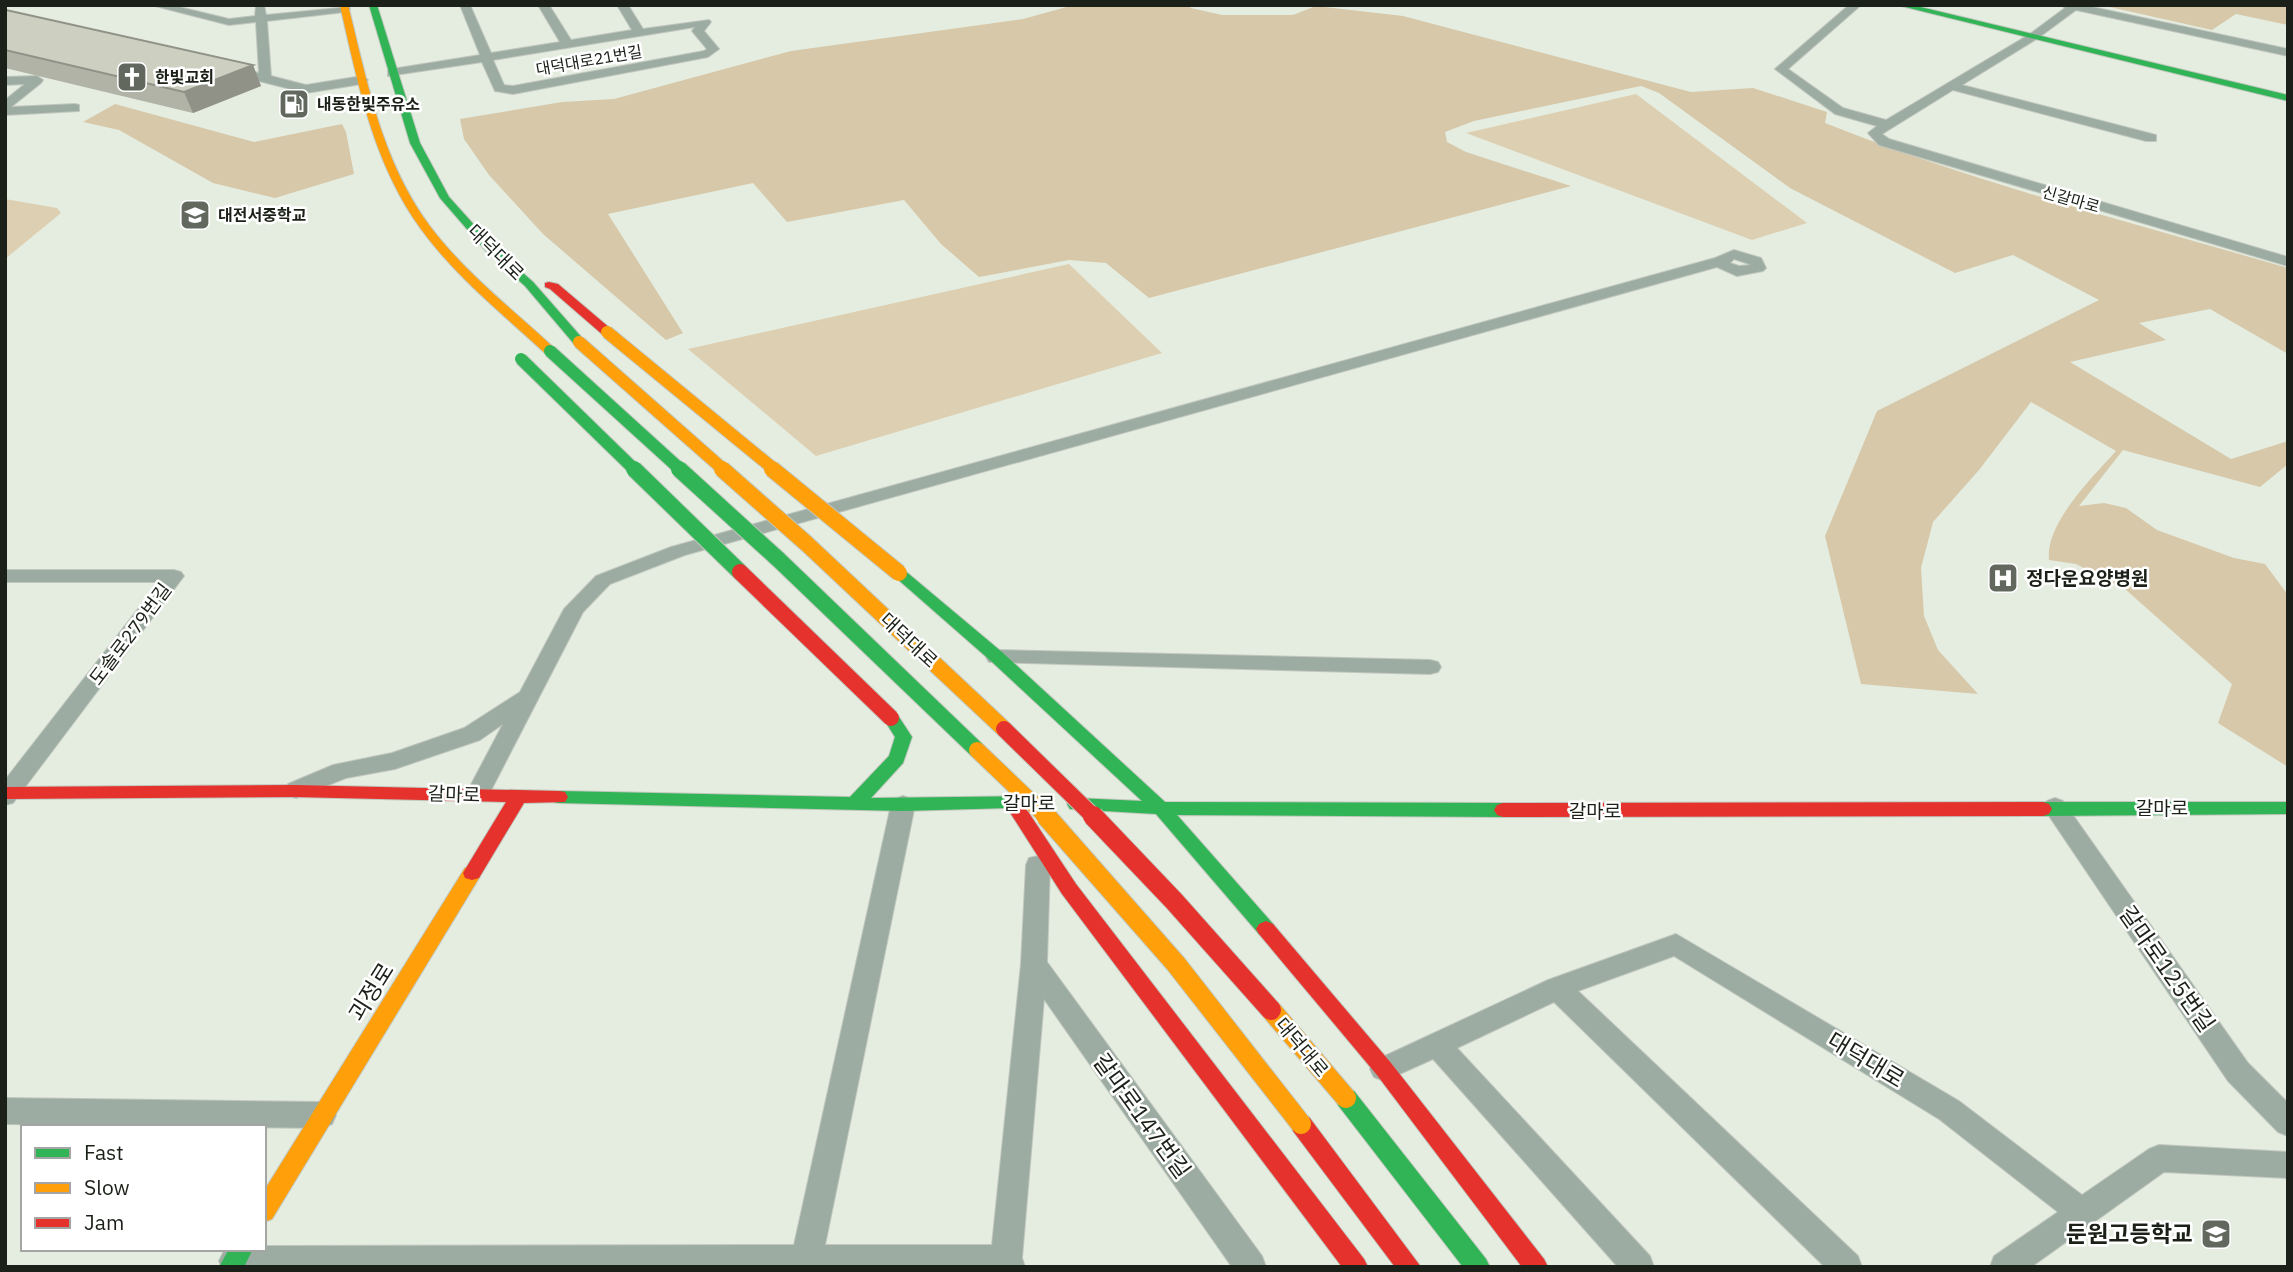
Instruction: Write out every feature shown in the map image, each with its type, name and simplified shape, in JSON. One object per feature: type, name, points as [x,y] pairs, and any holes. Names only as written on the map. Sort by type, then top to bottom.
[{"type":"main road","name":"대덕대로","points":[[373,5],[415,144],[445,198],[490,249],[529,284],[579,342],[807,544],[1091,811],[1211,940],[1346,1098],[1478,1267]]},
{"type":"main road","points":[[1901,5],[2288,98]]},
{"type":"main road","name":"대덕대로","points":[[345,7],[362,80],[383,149],[411,207],[456,262],[779,560],[1057,827],[1176,964],[1409,1267]]},
{"type":"main road","points":[[529,284],[554,286],[997,657],[1161,808],[1240,897],[1384,1069],[1536,1267]]},
{"type":"main road","points":[[494,296],[487,311],[494,321]]},
{"type":"main road","points":[[518,354],[891,718],[904,737],[897,759],[856,802]]},
{"type":"main road","name":"갈마로","points":[[6,794],[295,791],[903,805],[1013,803],[1161,808],[1597,811],[2288,808]]},
{"type":"main road","name":"괴정로","points":[[266,1209],[518,797]]},
{"type":"main road","points":[[1013,803],[1069,889],[1356,1267]]},
{"type":"street","points":[[156,5],[229,22],[345,7]]},
{"type":"street","points":[[260,5],[265,78]]},
{"type":"street","name":"대덕대로21번길","points":[[392,73],[489,58],[639,32],[702,18],[698,30],[713,49],[708,54],[513,90],[499,88],[489,58],[465,5]]},
{"type":"street","name":"대덕대로21번길","points":[[543,5],[567,44]]},
{"type":"street","points":[[622,5],[639,32]]},
{"type":"street","points":[[1856,5],[1782,69],[1839,111],[1888,125],[2034,36],[2070,6],[2288,53]]},
{"type":"street","points":[[213,66],[306,89],[362,80]]},
{"type":"street","points":[[5,81],[37,80],[5,108]]},
{"type":"street","points":[[1952,86],[2151,138]]},
{"type":"street","points":[[5,108],[75,108]]},
{"type":"street","name":"신갈마로","points":[[1888,125],[1874,133],[1885,142],[2288,262]]},
{"type":"street","points":[[478,794],[574,609],[603,580],[678,551],[1720,261]]},
{"type":"street","name":"도솔로279번길","points":[[5,576],[174,576],[6,794]]},
{"type":"street","points":[[997,657],[1430,667]]},
{"type":"street","points":[[295,791],[341,771],[394,761],[472,734],[528,696]]},
{"type":"street","points":[[806,1260],[903,805]]},
{"type":"street","name":"갈마로125번길","points":[[2055,807],[2238,1072],[2288,1124]]},
{"type":"street","points":[[236,1259],[806,1260],[1005,1264],[1034,964],[1038,865]]},
{"type":"street","name":"대덕대로","points":[[1384,1069],[1557,988],[1676,944],[1949,1110],[2081,1213]]},
{"type":"street","name":"갈마로147번길","points":[[1034,964],[1251,1267]]},
{"type":"street","points":[[1557,988],[1847,1267]]},
{"type":"street","points":[[1437,1045],[1639,1267]]},
{"type":"street","points":[[5,1111],[323,1115]]},
{"type":"street","points":[[2005,1267],[2159,1158],[2288,1165]]},
{"type":"shaded area","points":[[1074,5],[1188,5],[1222,15],[1293,15],[1316,6],[1403,16],[1691,92],[1753,88],[1827,112],[1825,123],[1939,165],[2288,268],[2288,354],[2210,309],[2139,323],[2166,340],[2070,362],[2231,459],[2288,441],[2288,464],[2260,487],[2123,450],[2079,506],[2104,503],[2126,508],[2157,530],[2234,558],[2265,564],[2288,595],[2288,767],[2218,723],[2232,684],[2125,589],[2076,564],[2049,560],[2050,546],[2062,516],[2116,451],[2031,402],[1979,470],[1933,522],[1921,568],[1924,616],[1938,650],[1978,694],[1861,684],[1825,536],[1877,411],[2099,300],[2013,255],[1955,273],[1790,188],[1659,93],[1641,86],[1474,121],[1445,132],[1447,142],[1466,152],[1571,186],[1149,298],[1106,263],[1069,260],[979,277],[941,244],[904,200],[787,222],[753,183],[608,214],[683,333],[666,340],[543,234],[489,175],[464,139],[460,119],[562,102],[614,99],[791,51],[1023,19]]},
{"type":"shaded area","points":[[2101,5],[2288,5],[2288,25],[2236,14],[2212,30]]},
{"type":"shaded area","points":[[1636,94],[1807,223],[1752,240],[1466,133]]},
{"type":"shaded area","points":[[115,104],[254,142],[342,124],[354,174],[275,198],[213,183],[119,130],[83,122]]},
{"type":"shaded area","points":[[5,199],[57,208],[61,213],[5,259]]},
{"type":"shaded area","points":[[1069,264],[1162,353],[816,456],[688,349]]},
{"type":"building","points":[[6,10],[253,65],[184,92],[5,50]]},
{"type":"traffic: fast","points":[[373,5],[415,143],[445,198],[490,249],[529,284],[579,342]]},
{"type":"traffic: fast","points":[[1901,5],[2288,98]]},
{"type":"traffic: fast","points":[[550,351],[779,560],[977,750]]},
{"type":"traffic: fast","points":[[521,359],[740,572]]},
{"type":"traffic: fast","points":[[899,573],[997,657],[1161,808],[1266,929]]},
{"type":"traffic: fast","points":[[856,802],[897,759],[904,737],[891,718]]},
{"type":"traffic: fast","points":[[559,797],[903,805],[1034,802]]},
{"type":"traffic: fast","points":[[1076,804],[1161,808],[1503,810]]},
{"type":"traffic: fast","points":[[2043,809],[2288,808]]},
{"type":"traffic: fast","points":[[1346,1098],[1478,1267]]},
{"type":"traffic: fast","points":[[231,1267],[241,1251]]},
{"type":"traffic: slow","points":[[344,5],[378,136],[387,161],[412,208],[442,248],[476,284],[550,351]]},
{"type":"traffic: slow","points":[[607,332],[899,573]]},
{"type":"traffic: slow","points":[[579,342],[807,544],[1004,729]]},
{"type":"traffic: slow","points":[[977,750],[1057,827],[1176,964],[1301,1124]]},
{"type":"traffic: slow","points":[[266,1209],[472,873]]},
{"type":"traffic: slow","points":[[1271,1010],[1346,1098]]},
{"type":"traffic: jam","points":[[549,285],[554,286],[607,332]]},
{"type":"traffic: jam","points":[[740,572],[891,718]]},
{"type":"traffic: jam","points":[[1004,729],[1141,866],[1271,1010]]},
{"type":"traffic: jam","points":[[5,793],[295,791],[559,797]]},
{"type":"traffic: jam","points":[[472,873],[518,797]]},
{"type":"traffic: jam","points":[[1013,803],[1069,889],[1356,1267]]},
{"type":"traffic: jam","points":[[1503,810],[2043,809]]},
{"type":"traffic: jam","points":[[1266,929],[1384,1069],[1536,1267]]},
{"type":"traffic: jam","points":[[1301,1124],[1409,1267]]},
{"type":"place","name":"한빛교회","points":[[132,77]]},
{"type":"place","name":"내동한빛주유소","points":[[294,104]]},
{"type":"place","name":"대전서중학교","points":[[195,215]]},
{"type":"place","name":"정다운요양병원","points":[[2003,578]]},
{"type":"place","name":"둔원고등학교","points":[[2216,1234]]}]
